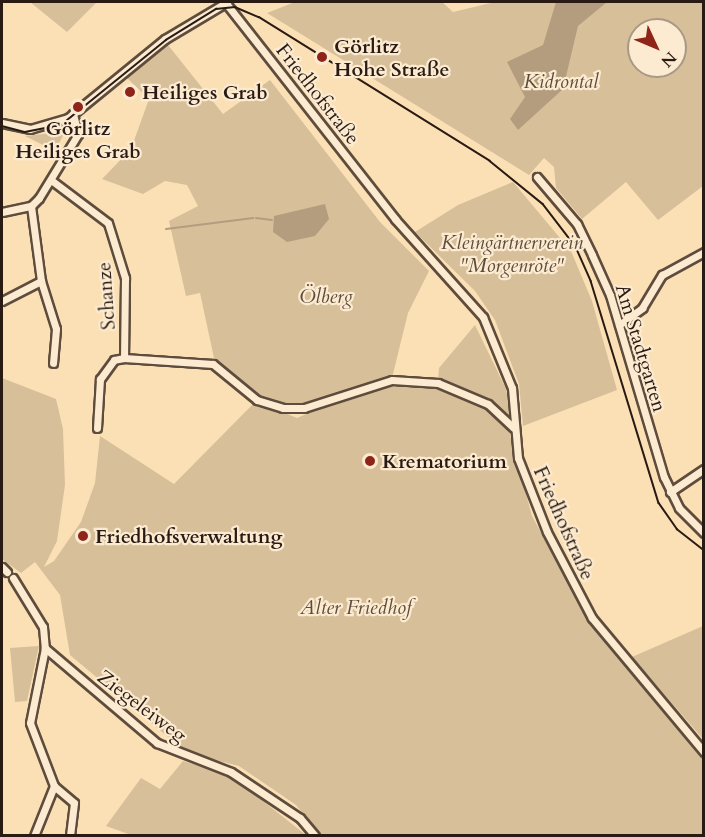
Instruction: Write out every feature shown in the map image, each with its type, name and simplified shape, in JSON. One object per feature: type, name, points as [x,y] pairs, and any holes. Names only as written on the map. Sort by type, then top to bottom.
[{"type":"street","points":[[2,123],[37,129],[73,114],[165,39],[226,2]]},
{"type":"street","name":"Friedhofstraße","points":[[226,2],[395,219],[468,295],[495,339],[512,388],[514,428],[537,512],[592,618],[704,752]]},
{"type":"street","points":[[2,212],[31,206],[51,180],[79,129],[73,114]]},
{"type":"street","name":"Am Stadtgarten","points":[[537,177],[577,224],[619,325],[670,492],[704,533]]},
{"type":"street","name":"Schanze","points":[[51,180],[103,218],[118,245],[125,278],[124,358],[114,360],[100,379],[97,428]]},
{"type":"street","points":[[31,206],[41,281],[56,329],[53,363]]},
{"type":"street","points":[[619,325],[642,308],[662,275],[704,252]]},
{"type":"street","points":[[2,301],[41,281]]},
{"type":"street","points":[[124,358],[213,364],[257,400],[283,408],[304,408],[392,380],[438,383],[488,404],[514,428]]},
{"type":"street","points":[[670,492],[704,469]]},
{"type":"street","points":[[7,572],[43,627],[45,648],[30,723],[54,786],[74,803],[70,836]]},
{"type":"street","name":"Ziegeleiweg","points":[[45,648],[157,743],[231,772],[300,819],[315,836]]},
{"type":"street","points":[[34,836],[54,786]]},
{"type":"green space","points":[[30,2],[97,2],[67,32]]},
{"type":"green space","name":"Kidrontal","points":[[295,2],[442,2],[453,12],[495,2],[703,2],[703,186],[658,220],[626,182],[582,219],[556,188],[554,167],[544,158],[529,175],[267,13]]},
{"type":"green space","name":"Ölberg","points":[[168,45],[223,114],[270,80],[380,222],[429,271],[408,313],[392,378],[304,407],[282,407],[258,400],[214,358],[200,293],[186,296],[169,221],[198,206],[187,185],[165,181],[143,194],[102,179],[131,149],[149,99],[127,78]]},
{"type":"green space","points":[[68,126],[55,151],[25,136],[52,133]]},
{"type":"green space","name":"Kleingärtnerverein \"Morgenröte\"","points":[[513,182],[571,251],[592,301],[617,390],[523,426],[519,384],[495,320],[475,291],[415,232],[458,205]]},
{"type":"green space","points":[[475,325],[506,389],[512,424],[490,402],[438,382],[439,368]]},
{"type":"green space","name":"Alter Friedhof","points":[[2,378],[56,399],[63,429],[65,485],[57,541],[44,567],[54,561],[81,522],[95,483],[100,436],[174,484],[256,401],[297,418],[359,391],[406,385],[437,389],[486,410],[509,431],[532,516],[590,623],[703,761],[703,835],[321,835],[296,805],[239,766],[187,753],[70,655],[60,595],[35,562],[21,573],[2,559]]},
{"type":"green space","points":[[703,626],[703,739],[632,657]]},
{"type":"green space","points":[[39,646],[27,701],[15,702],[10,648]]},
{"type":"green space","points":[[183,761],[231,776],[306,835],[131,835],[106,826],[141,778],[160,789]]},
{"type":"shaded area","points":[[556,2],[607,2],[578,26],[563,89],[518,130],[510,119],[525,97],[507,62],[543,45]]},
{"type":"shaded area","points":[[325,204],[329,219],[315,236],[287,242],[273,232],[274,216]]},
{"type":"waterway","points":[[166,229],[253,218]]},
{"type":"waterway","points":[[256,218],[272,220]]},
{"type":"tram line","points":[[2,126],[25,132],[61,125],[166,40],[216,9],[235,7],[259,17],[490,161],[543,204],[576,247],[591,281],[659,503],[677,529],[704,550]]},
{"type":"place","name":"Görlitz Hohe Straße","points":[[322,57]]},
{"type":"place","name":"Heiliges Grab","points":[[130,92]]},
{"type":"place","name":"Görlitz Heiliges Grab","points":[[78,107]]},
{"type":"place","name":"Krematorium","points":[[370,461]]},
{"type":"place","name":"Friedhofsverwaltung","points":[[83,536]]}]
